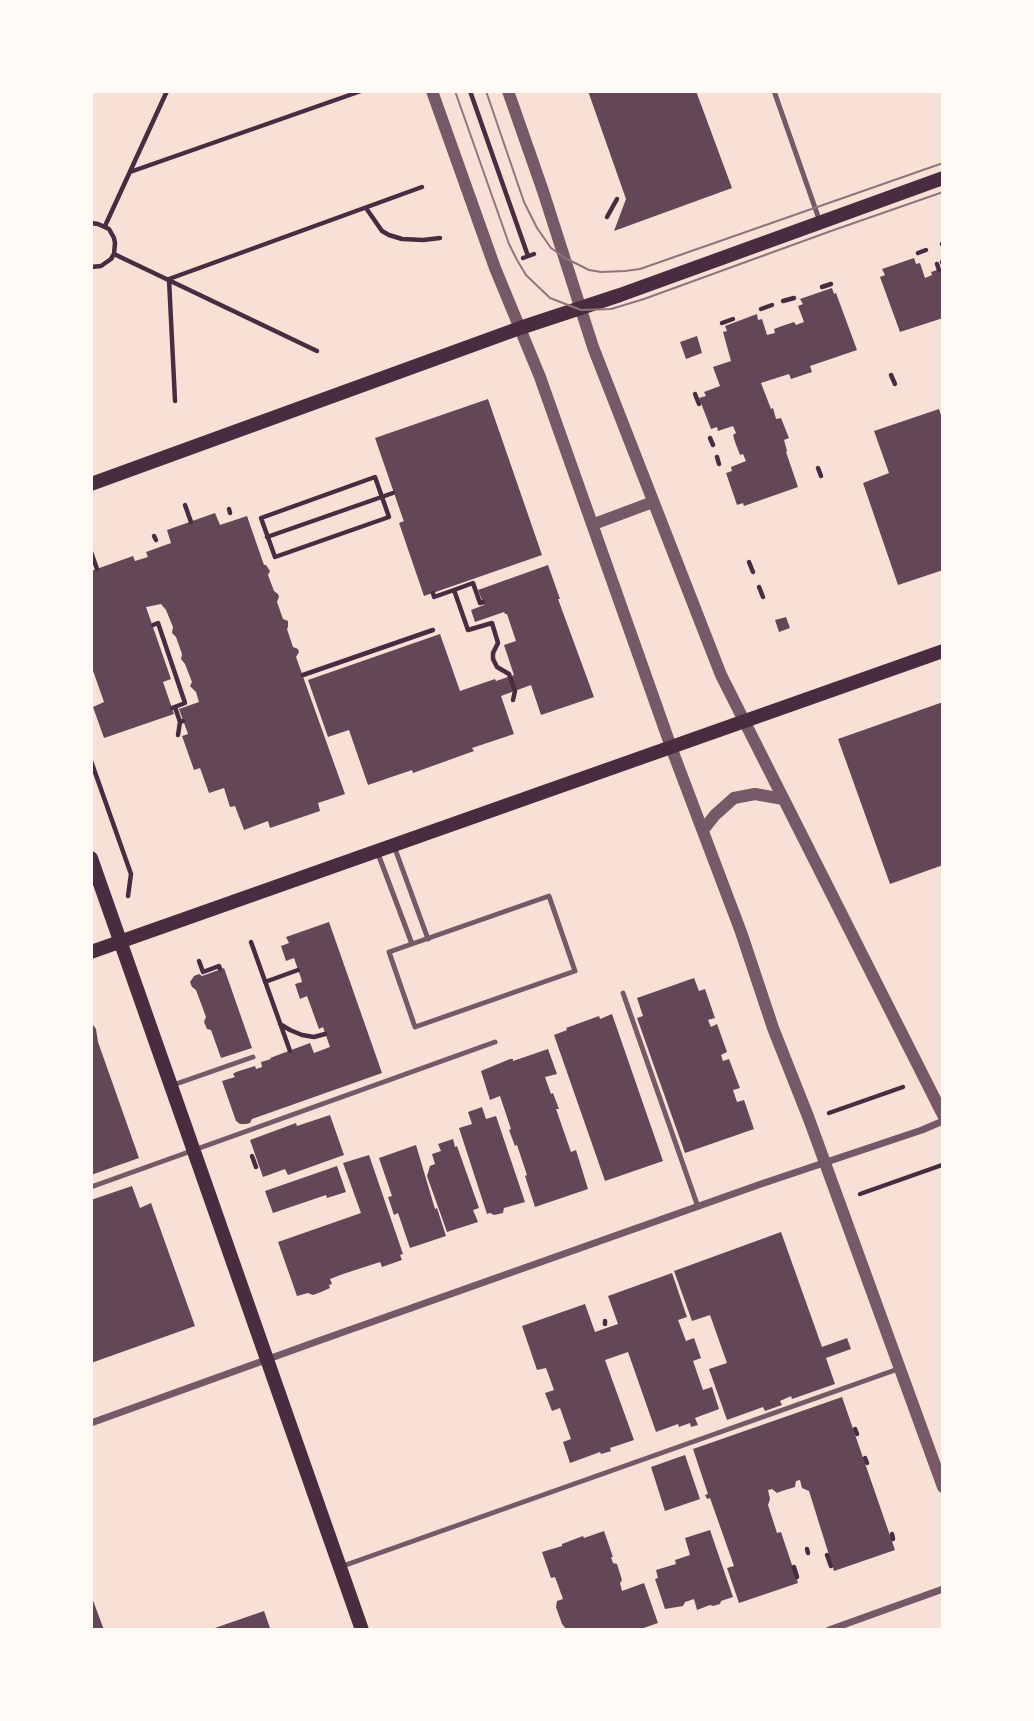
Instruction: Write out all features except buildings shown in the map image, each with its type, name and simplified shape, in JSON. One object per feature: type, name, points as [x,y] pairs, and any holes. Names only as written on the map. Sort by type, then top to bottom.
[{"type":"main road","points":[[91,484],[943,178]]},
{"type":"main road","points":[[91,952],[943,651]]},
{"type":"main road","points":[[91,858],[362,1630]]},
{"type":"street","points":[[432,91],[495,268],[540,377],[594,524],[671,747],[943,1487]]},
{"type":"street","points":[[508,91],[593,347],[721,675],[943,1115]]},
{"type":"street","points":[[594,524],[653,502]]},
{"type":"street","points":[[703,830],[734,798],[755,794],[783,799]]},
{"type":"street","points":[[91,1423],[943,1121]]},
{"type":"street","points":[[829,1630],[943,1589]]},
{"type":"lane","points":[[774,91],[820,222]]},
{"type":"lane","points":[[394,845],[428,939]]},
{"type":"lane","points":[[377,851],[412,944]]},
{"type":"lane","points":[[548,896],[575,971],[415,1027],[389,953],[412,944],[548,896]]},
{"type":"lane","points":[[623,993],[698,1207]]},
{"type":"lane","points":[[91,1187],[495,1042]]},
{"type":"lane","points":[[171,1086],[253,1057]]},
{"type":"lane","points":[[340,1567],[900,1369]]},
{"type":"path","points":[[104,226],[167,91]]},
{"type":"path","points":[[130,172],[361,91]]},
{"type":"path","points":[[470,91],[528,256]]},
{"type":"path","points":[[169,279],[422,187]]},
{"type":"path","points":[[607,217],[617,199]]},
{"type":"path","points":[[366,208],[382,231],[389,235],[402,239],[440,238]]},
{"type":"path","points":[[91,223],[109,229],[114,238],[114,254],[101,266],[91,267]]},
{"type":"path","points":[[918,253],[926,250]]},
{"type":"path","points":[[114,254],[317,351]]},
{"type":"path","points":[[169,279],[175,401]]},
{"type":"path","points":[[822,287],[831,284]]},
{"type":"path","points":[[783,301],[794,298]]},
{"type":"path","points":[[761,309],[772,305]]},
{"type":"path","points":[[722,323],[733,318]]},
{"type":"path","points":[[891,375],[895,384]]},
{"type":"path","points":[[695,394],[699,404]]},
{"type":"path","points":[[710,438],[713,445]]},
{"type":"path","points":[[717,457],[719,464]]},
{"type":"path","points":[[818,468],[821,476]]},
{"type":"path","points":[[375,477],[382,497],[389,517],[275,558],[261,518],[375,477]]},
{"type":"path","points":[[267,537],[394,493]]},
{"type":"path","points":[[185,505],[191,522]]},
{"type":"path","points":[[91,552],[97,569]]},
{"type":"path","points":[[749,562],[753,572]]},
{"type":"path","points":[[433,593],[434,597],[473,583],[480,603],[483,602]]},
{"type":"path","points":[[758,587],[763,597]]},
{"type":"path","points":[[454,590],[468,630],[492,622],[498,643],[493,659],[497,667],[509,674],[515,691],[513,700]]},
{"type":"path","points":[[153,625],[158,623],[186,703],[174,707],[182,721],[178,735]]},
{"type":"path","points":[[303,676],[433,630]]},
{"type":"path","points":[[91,761],[131,874],[128,894]]},
{"type":"path","points":[[251,942],[290,1051]]},
{"type":"path","points":[[199,961],[203,972],[219,966],[220,970]]},
{"type":"path","points":[[265,982],[298,970]]},
{"type":"path","points":[[280,1023],[302,1035],[314,1037],[325,1034]]},
{"type":"path","points":[[829,1113],[903,1087]]},
{"type":"path","points":[[252,1156],[256,1167]]},
{"type":"path","points":[[860,1194],[942,1165]]},
{"type":"path","points":[[827,1555],[831,1566]]},
{"type":"path","points":[[794,1567],[797,1577]]},
{"type":"tram line","points":[[455,91],[517,260],[526,275],[550,298],[581,310],[611,309],[644,299],[943,192]]},
{"type":"tram line","points":[[486,91],[524,202],[537,228],[551,248],[565,258],[589,270],[601,272],[640,269],[943,163]]}]
